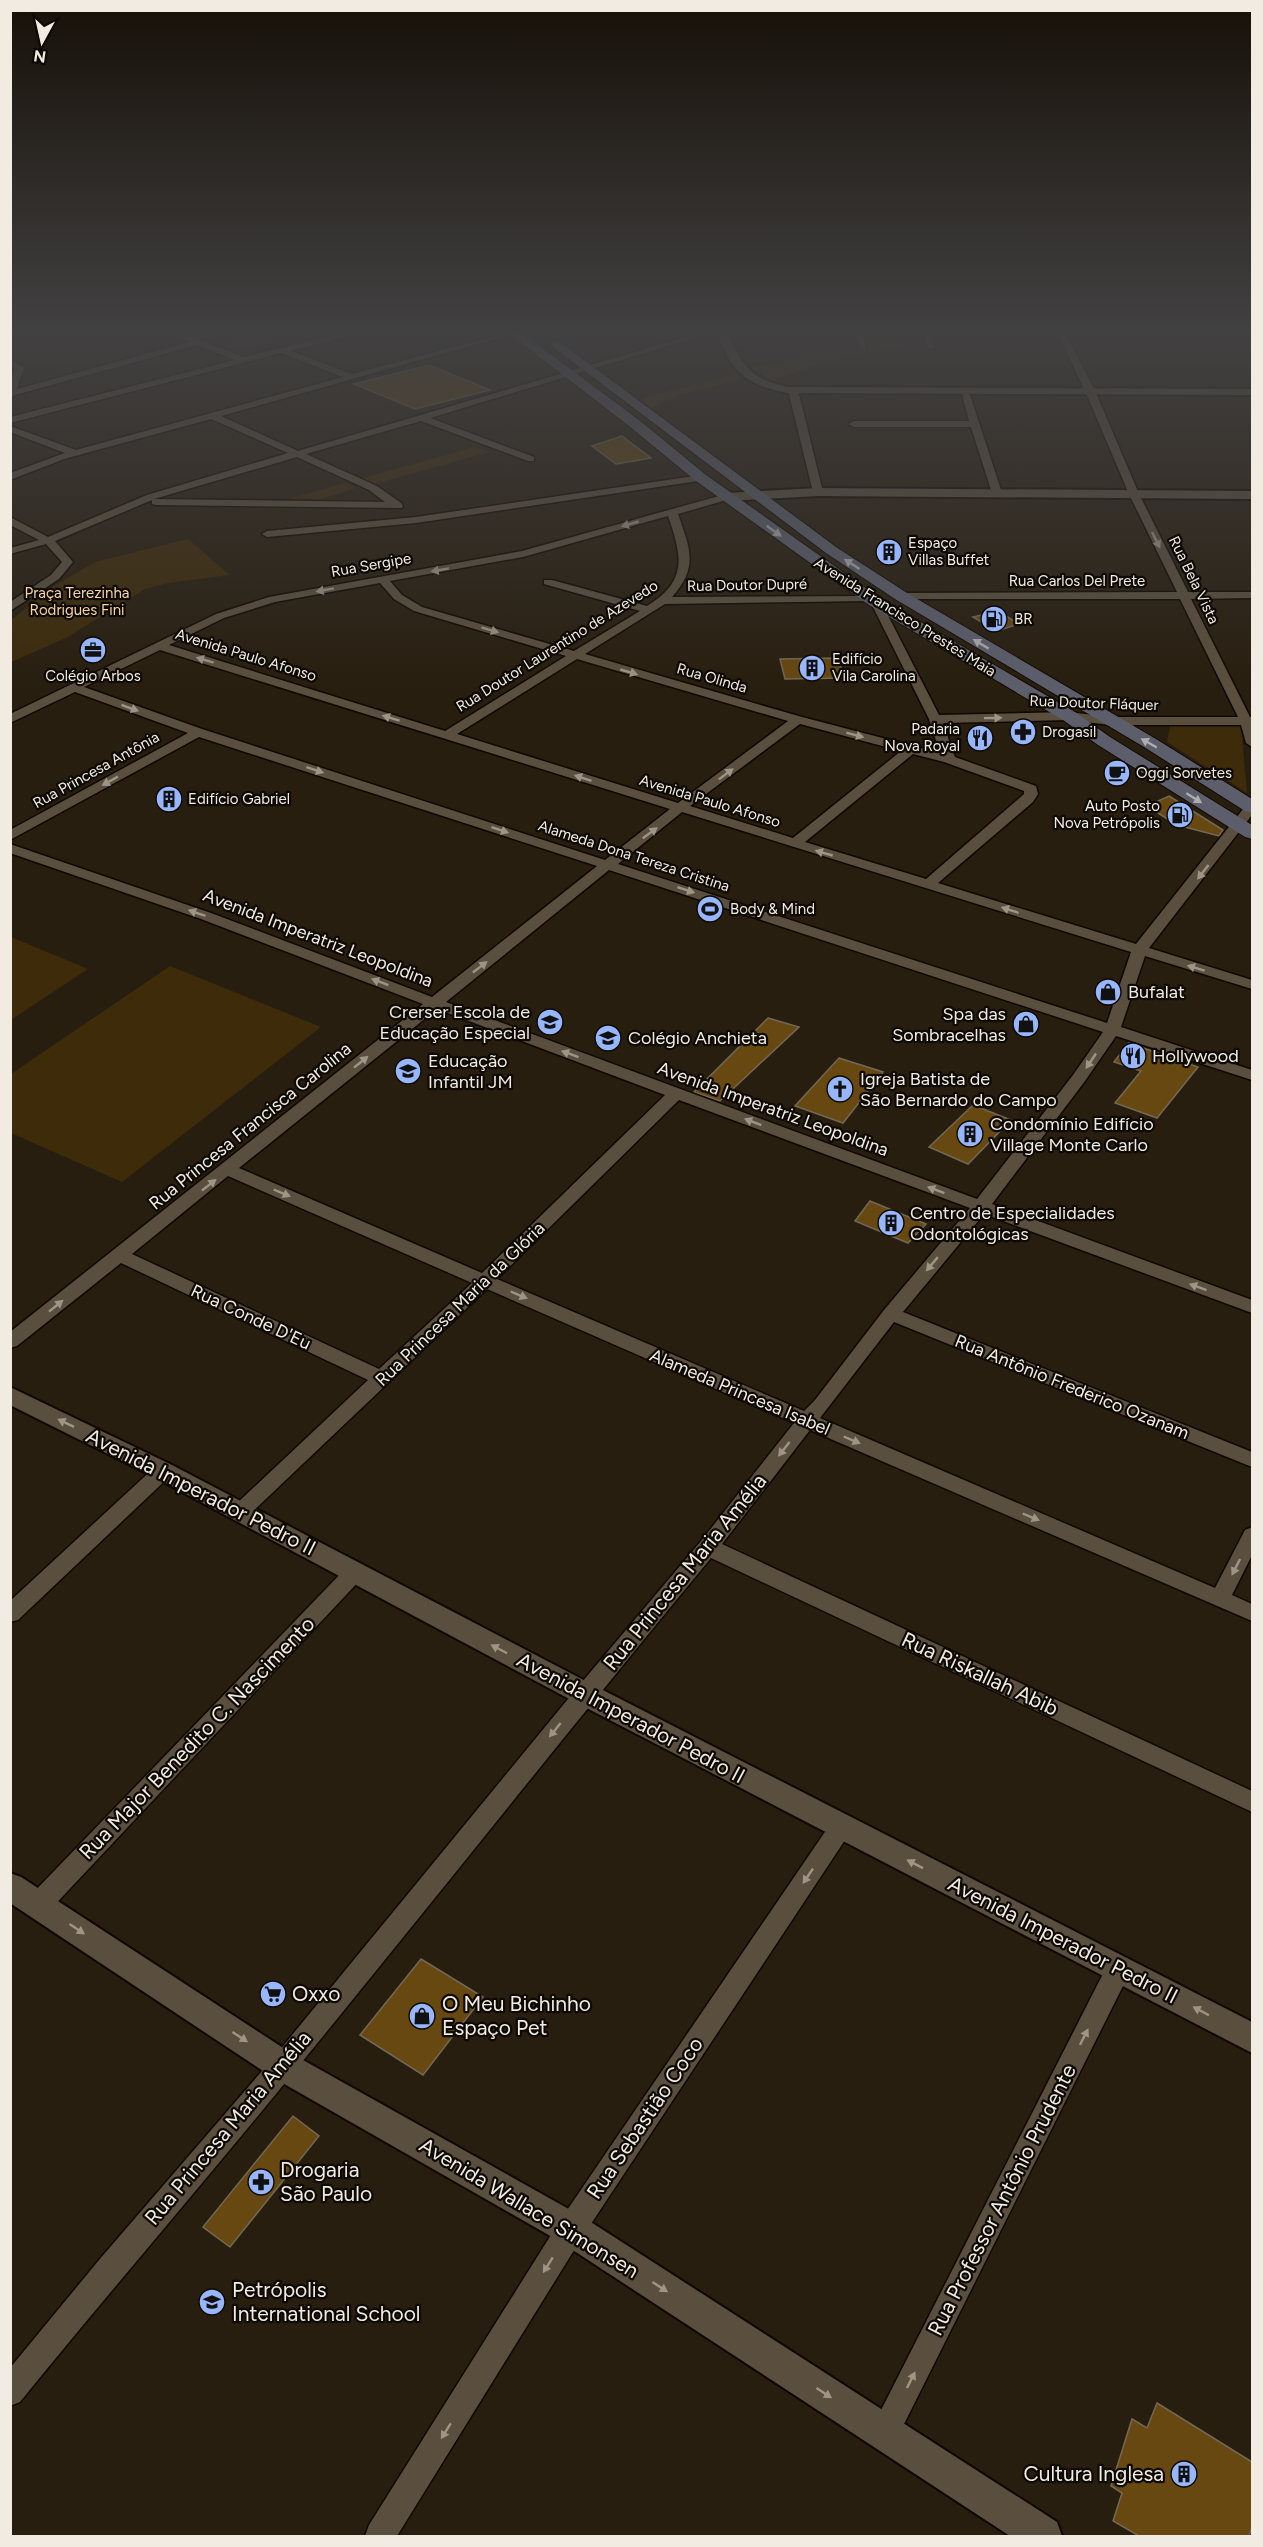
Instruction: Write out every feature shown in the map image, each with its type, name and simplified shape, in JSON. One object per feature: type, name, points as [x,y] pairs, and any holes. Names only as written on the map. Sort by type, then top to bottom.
[{"type":"main road","name":"Avenida Francisco Prestes Maia","points":[[670,453],[726,497],[872,600],[1069,716],[1245,829]]},
{"type":"main road","name":"Avenida Francisco Prestes Maia","points":[[701,453],[831,550],[901,596],[1150,743],[1252,807]]},
{"type":"street","points":[[10,477],[75,453]]},
{"type":"street","points":[[291,453],[373,488],[416,520]]},
{"type":"street","points":[[10,551],[47,541],[141,502],[303,453]]},
{"type":"street","points":[[515,453],[531,459]]},
{"type":"street","points":[[808,453],[818,492]]},
{"type":"street","points":[[984,453],[997,493]]},
{"type":"street","name":"Rua Bela Vista","points":[[1116,453],[1183,596],[1249,722],[1252,743]]},
{"type":"street","points":[[42,454],[53,460]]},
{"type":"street","points":[[267,534],[416,520],[701,478]]},
{"type":"street","name":"Rua Sergipe","points":[[10,719],[247,605],[523,554],[726,497],[818,492],[1252,495]]},
{"type":"street","points":[[141,502],[397,506]]},
{"type":"street","name":"Rua Doutor Laurentino de Azevedo","points":[[447,735],[663,601],[683,577],[686,566],[685,554],[672,512]]},
{"type":"street","points":[[10,519],[63,552],[68,562],[55,577],[10,608]]},
{"type":"street","name":"Rua Olinda","points":[[383,580],[398,597],[410,606],[573,656],[798,720],[949,759],[1028,787],[1031,791],[1028,799],[929,884]]},
{"type":"street","points":[[548,582],[650,610]]},
{"type":"street","name":"Rua Carlos Del Prete","points":[[901,596],[1252,595]]},
{"type":"street","points":[[872,600],[935,719],[949,759]]},
{"type":"street","name":"Rua Doutor Dupré","points":[[663,601],[872,600]]},
{"type":"street","name":"Avenida Paulo Afonso","points":[[159,646],[1252,985]]},
{"type":"street","name":"Alameda Dona Tereza Cristina","points":[[75,688],[198,732],[1252,1075]]},
{"type":"street","name":"Rua Doutor Fláquer","points":[[935,719],[1069,716],[1110,721],[1249,722]]},
{"type":"street","name":"Rua Princesa Francisca Carolina","points":[[10,1342],[679,808],[798,720]]},
{"type":"street","name":"Rua Princesa Antônia","points":[[10,837],[198,732]]},
{"type":"street","points":[[794,844],[910,750]]},
{"type":"street","points":[[1245,829],[1252,807]]},
{"type":"street","name":"Rua Princesa Maria Amélia","points":[[10,2392],[109,2270],[283,2066],[585,1694],[708,1547],[806,1420],[822,1405],[891,1314],[981,1206],[1079,1078],[1113,1029],[1139,951],[1245,829]]},
{"type":"street","name":"Avenida Imperatriz Leopoldina","points":[[10,848],[206,916],[1252,1307]]},
{"type":"street","name":"Rua Princesa Maria da Glória","points":[[241,1511],[485,1281],[676,1093]]},
{"type":"street","name":"Alameda Princesa Isabel","points":[[228,1170],[1252,1613]]},
{"type":"street","name":"Rua Conde D'Eu","points":[[120,1255],[381,1378]]},
{"type":"street","name":"Rua Antônio Frederico Ozanam","points":[[891,1314],[1252,1460]]},
{"type":"street","name":"Avenida Imperador Pedro II","points":[[10,1395],[241,1511],[585,1694],[1252,2038]]},
{"type":"street","points":[[10,1614],[163,1471]]},
{"type":"street","points":[[1220,1599],[1252,1535]]},
{"type":"street","name":"Rua Riskallah Abib","points":[[708,1547],[1252,1802]]},
{"type":"street","name":"Rua Major Benedito C. Nascimento","points":[[39,1904],[355,1572]]},
{"type":"street","name":"Rua Sebastião Coco","points":[[388,2533],[571,2229],[841,1827]]},
{"type":"street","name":"Avenida Wallace Simonsen","points":[[10,1886],[283,2066],[571,2229],[1043,2536]]},
{"type":"street","name":"Rua Professor Antônio Prudente","points":[[885,2432],[1119,1968]]},
{"type":"green space","points":[[454,453],[487,453],[374,484],[362,478]]},
{"type":"green space","points":[[345,483],[356,488],[318,500],[288,499]]},
{"type":"green space","name":"Praça Terezinha Rodrigues Fini","points":[[188,539],[230,575],[168,583],[145,589],[66,638],[11,662],[11,620],[54,586],[95,562]]},
{"type":"green space","points":[[1241,725],[1247,793],[1167,742],[1170,726]]},
{"type":"green space","points":[[11,937],[88,969],[11,1020]]},
{"type":"green space","points":[[170,966],[321,1027],[122,1182],[11,1133],[11,1074]]},
{"type":"building","points":[[601,453],[644,453],[651,458],[616,464]]},
{"type":"building","name":"BR","points":[[998,611],[1019,624],[997,631],[973,617]]},
{"type":"building","name":"Edifício Vila Carolina","points":[[838,658],[844,678],[785,679],[780,659]]},
{"type":"building","name":"Auto Posto Nova Petrópolis","points":[[1169,796],[1223,830],[1219,836],[1177,825],[1147,806]]},
{"type":"building","points":[[768,1018],[799,1027],[720,1101],[694,1092]]},
{"type":"building","points":[[1129,1043],[1198,1067],[1157,1118],[1115,1103],[1141,1071],[1114,1062]]},
{"type":"building","name":"Igreja Batista de São Bernardo do Campo","points":[[839,1058],[883,1072],[843,1123],[795,1106]]},
{"type":"building","name":"Condomínio Edifício Village Monte Carlo","points":[[973,1105],[1011,1120],[968,1164],[929,1147]]},
{"type":"building","name":"Centro de Especialidades Odontológicas","points":[[870,1201],[926,1224],[908,1243],[855,1221]]},
{"type":"building","name":"O Meu Bichinho Espaço Pet","points":[[421,1959],[483,1997],[423,2075],[360,2035]]},
{"type":"building","name":"Drogaria São Paulo","points":[[293,2116],[319,2136],[230,2247],[203,2227]]},
{"type":"building","name":"Cultura Inglesa","points":[[1157,2403],[1252,2462],[1252,2527],[1249,2536],[1139,2536],[1113,2521],[1122,2493],[1111,2486],[1132,2419],[1147,2428]]},
{"type":"place","name":"Espaço Villas Buffet","points":[[889,552]]},
{"type":"place","name":"BR","points":[[994,619]]},
{"type":"place","name":"Colégio Arbos","points":[[93,650]]},
{"type":"place","name":"Edifício Vila Carolina","points":[[812,668]]},
{"type":"place","name":"Drogasil","points":[[1023,732]]},
{"type":"place","name":"Padaria Nova Royal","points":[[980,738]]},
{"type":"place","name":"Oggi Sorvetes","points":[[1117,773]]},
{"type":"place","name":"Edifício Gabriel","points":[[169,799]]},
{"type":"place","name":"Auto Posto Nova Petrópolis","points":[[1180,815]]},
{"type":"place","name":"Body & Mind","points":[[710,909]]},
{"type":"place","name":"Bufalat","points":[[1108,992]]},
{"type":"place","name":"Crerser Escola de Educação Especial","points":[[550,1022]]},
{"type":"place","name":"Spa das Sombracelhas","points":[[1026,1024]]},
{"type":"place","name":"Colégio Anchieta","points":[[608,1038]]},
{"type":"place","name":"Hollywood","points":[[1133,1056]]},
{"type":"place","name":"Educação Infantil JM","points":[[408,1071]]},
{"type":"place","name":"Igreja Batista de São Bernardo do Campo","points":[[840,1089]]},
{"type":"place","name":"Condomínio Edifício Village Monte Carlo","points":[[970,1134]]},
{"type":"place","name":"Centro de Especialidades Odontológicas","points":[[891,1223]]},
{"type":"place","name":"Oxxo","points":[[273,1994]]},
{"type":"place","name":"O Meu Bichinho Espaço Pet","points":[[422,2016]]},
{"type":"place","name":"Drogaria São Paulo","points":[[261,2182]]},
{"type":"place","name":"Petrópolis International School","points":[[212,2302]]},
{"type":"place","name":"Cultura Inglesa","points":[[1184,2474]]}]
